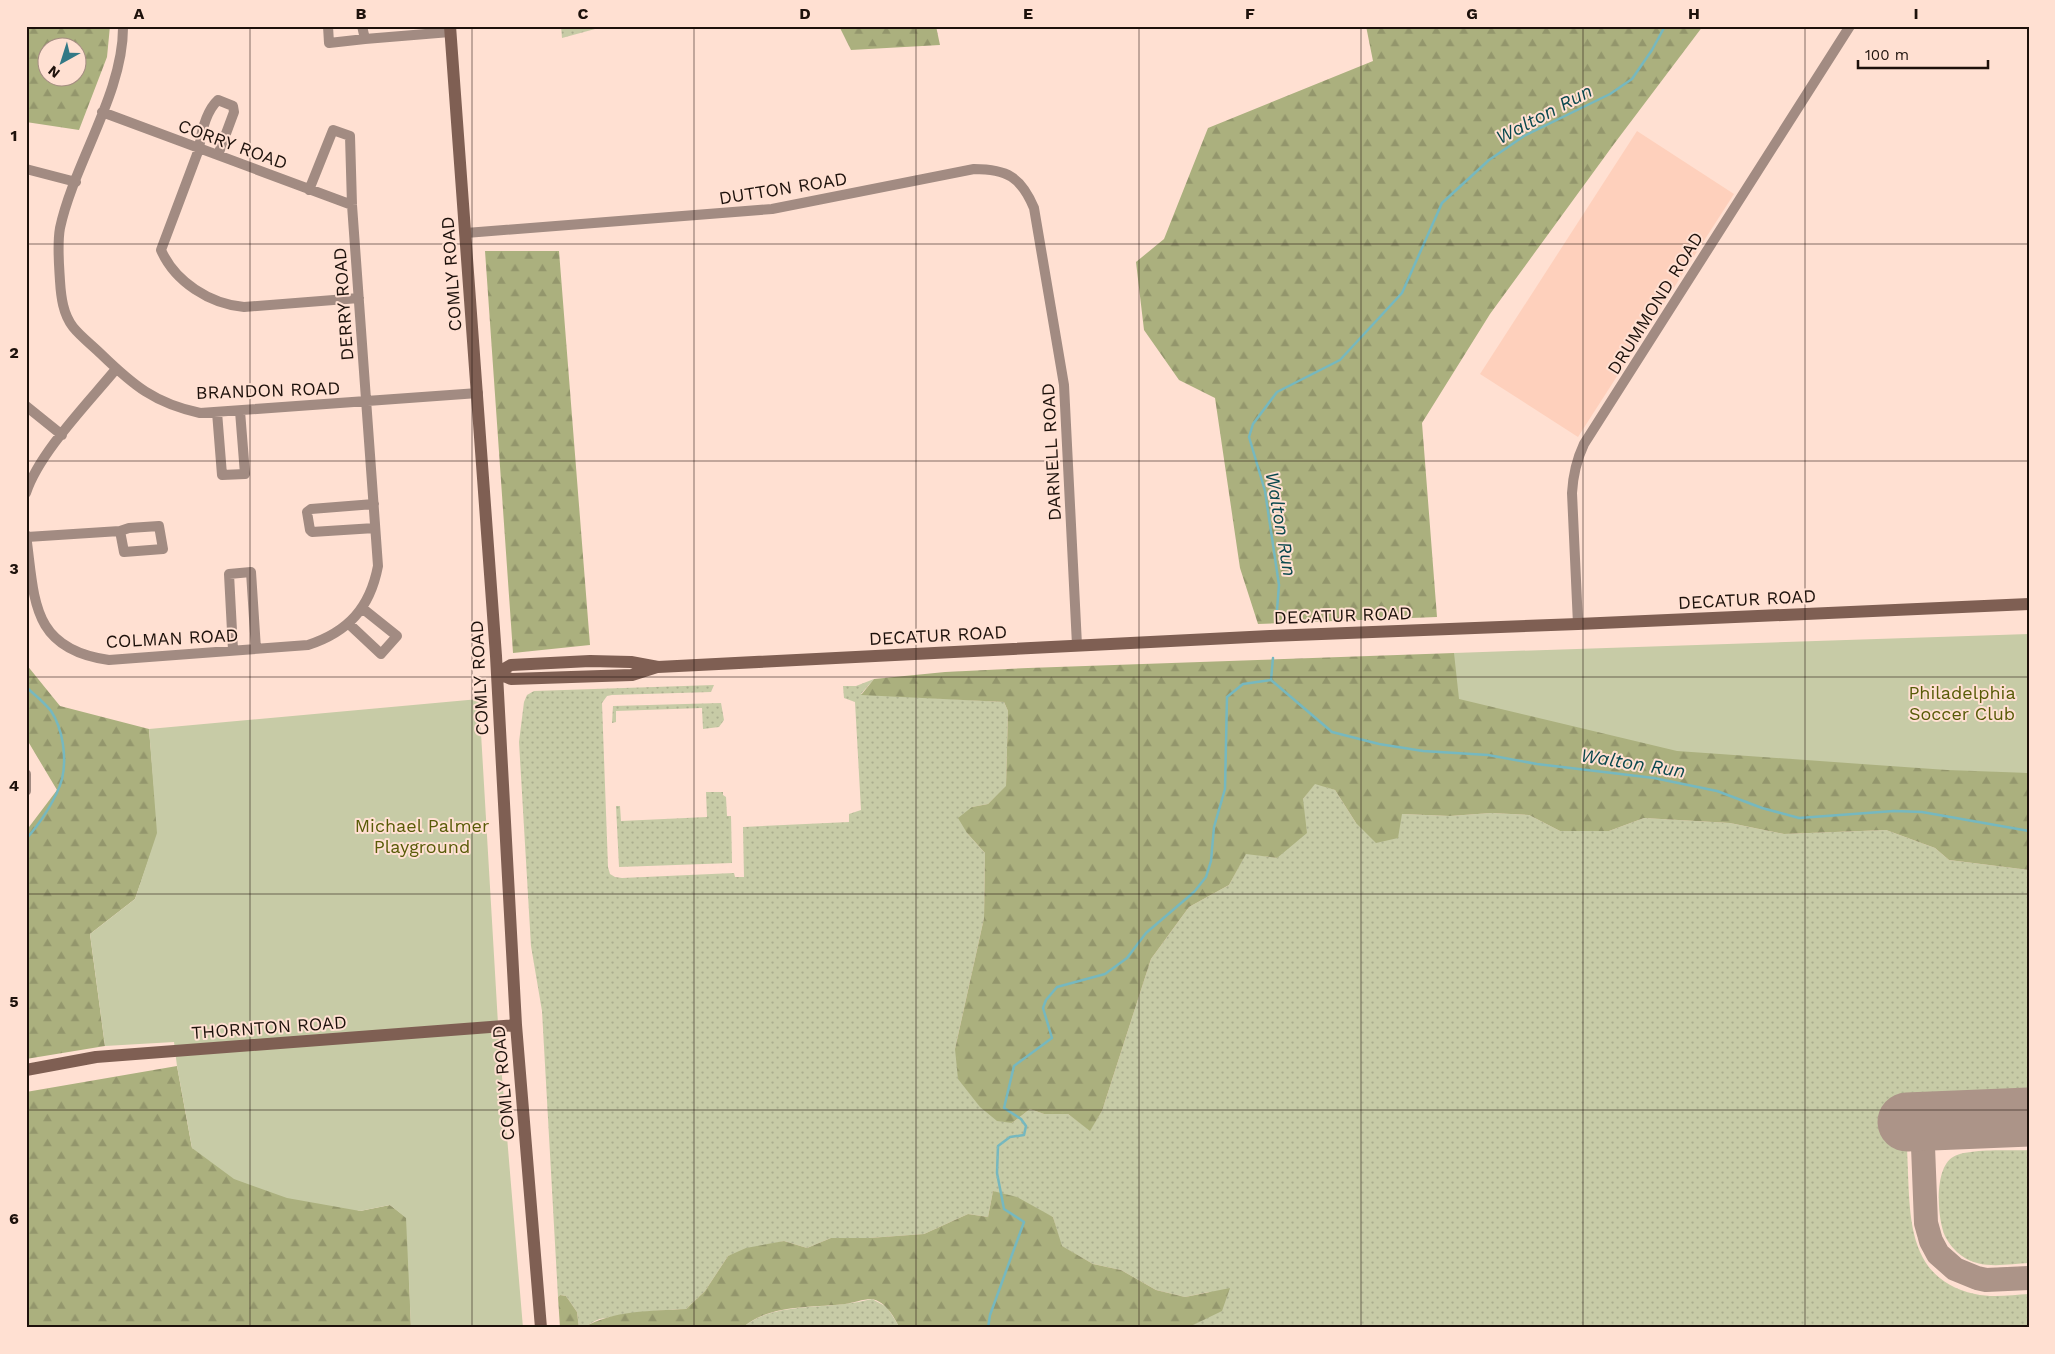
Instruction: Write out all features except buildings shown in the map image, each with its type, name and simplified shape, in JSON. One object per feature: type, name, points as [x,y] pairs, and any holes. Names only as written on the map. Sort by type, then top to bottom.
[{"type":"street","name":"BRANDON ROAD","points":[[124,26],[120,61],[66,206],[60,230],[58,256],[64,312],[74,328],[116,369],[142,391],[163,402],[200,412],[240,411],[478,393]]},
{"type":"street","points":[[328,26],[329,43],[450,29]]},
{"type":"street","points":[[362,26],[365,39]]},
{"type":"street","name":"DRUMMOND ROAD","points":[[1578,624],[1572,493],[1573,475],[1584,444],[1850,26]]},
{"type":"street","name":"COMLY ROAD","points":[[450,29],[497,673],[516,1025],[541,1328]]},
{"type":"street","points":[[218,155],[234,112],[233,106],[218,100],[213,104],[201,135],[199,149],[161,250],[166,261],[197,290],[215,301],[230,306],[244,307],[359,298]]},
{"type":"street","name":"CORRY ROAD","points":[[102,112],[352,205]]},
{"type":"street","name":"DERRY ROAD","points":[[309,190],[333,130],[350,136],[352,205],[378,566],[371,590],[362,608]]},
{"type":"street","points":[[26,169],[76,182]]},
{"type":"street","name":"DUTTON ROAD","points":[[466,234],[772,209],[974,169],[989,169],[1002,171],[1018,182],[1026,191],[1034,208],[1042,258]]},
{"type":"street","name":"DARNELL ROAD","points":[[1042,258],[1064,385],[1077,645]]},
{"type":"street","points":[[26,494],[34,473],[62,435],[116,369]]},
{"type":"street","points":[[26,406],[62,435]]},
{"type":"street","points":[[217,412],[222,475],[245,474],[240,411]]},
{"type":"street","points":[[374,504],[311,509],[307,512],[312,532],[375,528]]},
{"type":"street","points":[[26,536],[120,531]]},
{"type":"street","name":"COLMAN ROAD","points":[[26,536],[36,605],[41,620],[62,645],[91,657],[109,660],[308,645],[322,641],[349,624],[362,608]]},
{"type":"street","points":[[233,650],[229,574],[251,572],[256,649]]},
{"type":"street","name":"DECATUR ROAD","points":[[497,673],[511,679],[632,675],[658,667],[1077,645],[2029,604]]},
{"type":"street","points":[[349,624],[381,654],[397,636],[362,608]]},
{"type":"street","points":[[26,774],[26,792]]},
{"type":"street","name":"THORNTON ROAD","points":[[26,1070],[96,1057],[516,1025]]},
{"type":"shaded area","points":[[1637,131],[1734,194],[1578,437],[1480,374]]},
{"type":"green space","points":[[26,26],[110,26],[107,57],[79,130],[26,122]]},
{"type":"green space","points":[[561,26],[606,26],[562,38]]},
{"type":"green space","points":[[839,26],[936,26],[940,45],[851,50]]},
{"type":"green space","points":[[1366,26],[1703,26],[1490,314],[1422,423],[1437,617],[1258,624],[1240,568],[1215,398],[1179,380],[1144,330],[1136,262],[1164,239],[1208,128],[1373,61]]},
{"type":"green space","points":[[485,251],[559,251],[590,645],[513,653]]},
{"type":"green space","name":"Philadelphia Soccer Club","points":[[2029,634],[2029,773],[1947,770],[1677,751],[1459,699],[1454,653]]},
{"type":"green space","points":[[1454,653],[1464,660],[2029,773],[2029,870],[1949,860],[1935,848],[1886,830],[1784,834],[1730,823],[1644,818],[1609,831],[1560,831],[1529,815],[1491,813],[1450,816],[1402,814],[1398,838],[1376,843],[1356,823],[1335,790],[1315,784],[1303,799],[1307,833],[1277,858],[1246,854],[1229,885],[1189,907],[1151,959],[1102,1111],[1090,1131],[1068,1114],[1044,1114],[1030,1109],[1012,1123],[997,1121],[980,1107],[958,1079],[955,1049],[984,918],[985,853],[967,833],[958,818],[972,807],[988,804],[1006,786],[1008,711],[1004,702],[861,695],[874,679],[945,672],[1028,668]]},
{"type":"green space","points":[[26,664],[60,706],[149,729],[158,833],[135,899],[90,934],[105,1046],[26,1059],[26,831],[57,790],[26,738]]},
{"type":"green space","points":[[874,679],[861,694],[1004,702],[1008,711],[1006,787],[988,804],[972,807],[967,833],[985,853],[984,918],[955,1049],[1012,1123],[1030,1109],[1044,1114],[1068,1114],[1090,1130],[1102,1111],[1151,959],[1189,907],[1229,885],[1246,853],[1277,858],[1303,799],[1315,783],[1335,790],[1356,823],[1402,814],[1450,816],[1491,813],[1529,815],[1560,831],[1609,831],[1644,818],[1730,823],[1784,834],[1886,830],[1935,848],[1949,860],[2029,870],[2029,1090],[1906,1096],[1910,1213],[1913,1231],[1927,1264],[1938,1277],[1954,1287],[1975,1294],[1995,1296],[2029,1294],[2029,1328],[1187,1328],[1202,1320],[1209,1292],[1185,1297],[1156,1290],[1121,1270],[1093,1264],[1061,1246],[1053,1217],[993,1191],[988,1217],[968,1214],[924,1234],[869,1238],[831,1238],[807,1248],[784,1241],[728,1256],[705,1291],[686,1309],[643,1312],[611,1317],[597,1320],[585,1327],[579,1328],[577,1312],[566,1296],[560,1295],[558,1297],[542,1011],[531,946],[519,742],[524,702],[527,695],[534,691],[714,685],[711,692],[612,695],[607,696],[602,703],[608,867],[610,874],[622,878],[734,873],[735,877],[744,877],[743,827],[849,822],[849,814],[861,810],[855,702],[844,698],[843,686],[856,686]]},
{"type":"green space","name":"Michael Palmer Playground","points":[[479,699],[499,1041],[523,1328],[411,1328],[406,1218],[390,1205],[360,1211],[287,1198],[234,1179],[192,1148],[174,1042],[105,1046],[90,934],[135,899],[157,833],[149,729]]},
{"type":"green space","points":[[721,703],[724,720],[719,727],[703,729],[702,708],[616,711],[616,722],[612,723],[613,706]]},
{"type":"green space","points":[[706,792],[723,792],[723,795],[726,797],[727,816],[731,816],[732,863],[619,867],[616,806],[620,806],[621,821],[707,817]]},
{"type":"green space","points":[[177,1066],[192,1148],[360,1211],[390,1205],[407,1218],[411,1328],[26,1328],[26,1092]]},
{"type":"green space","points":[[2029,1150],[2029,1263],[1986,1265],[1969,1260],[1959,1254],[1948,1242],[1940,1218],[1940,1182],[1947,1163],[1953,1157],[1969,1152]]},
{"type":"green space","points":[[993,1191],[1017,1197],[1053,1217],[1062,1246],[1093,1264],[1121,1270],[1156,1290],[1185,1297],[1230,1288],[1222,1311],[1187,1328],[900,1328],[885,1306],[871,1299],[845,1304],[777,1311],[753,1320],[742,1328],[583,1328],[607,1318],[633,1312],[686,1309],[705,1291],[728,1256],[746,1248],[784,1241],[807,1248],[831,1238],[869,1238],[924,1234],[968,1214],[988,1217]]},
{"type":"green space","points":[[560,1295],[566,1296],[577,1312],[579,1328],[560,1328],[558,1297]]},
{"type":"green space","points":[[872,1299],[887,1307],[900,1328],[742,1328],[764,1315],[777,1311],[848,1304]]},
{"type":"waterway","name":"Walton Run","points":[[1276,622],[1279,585],[1265,491],[1249,437],[1253,424],[1277,392],[1340,360],[1402,293],[1442,203],[1489,160],[1524,136],[1610,94],[1632,79],[1652,50],[1665,26]]},
{"type":"waterway","name":"Walton Run","points":[[1271,680],[1273,658]]},
{"type":"waterway","name":"Walton Run","points":[[1271,680],[1332,732],[1379,744],[1423,751],[1488,755],[1537,764],[1654,778],[1717,791],[1762,808],[1799,818],[1894,811],[1922,812],[2029,831]]},
{"type":"waterway","points":[[988,1328],[990,1315],[1024,1222],[1004,1209],[997,1173],[998,1146],[1010,1137],[1024,1135],[1026,1126],[1021,1119],[1004,1108],[1014,1066],[1052,1038],[1043,1008],[1046,1000],[1057,987],[1105,974],[1127,958],[1146,933],[1194,892],[1206,877],[1211,861],[1214,827],[1225,789],[1227,697],[1243,684],[1271,680]]},
{"type":"waterway","points":[[26,687],[51,711],[61,735],[64,753],[60,786],[42,819],[26,839]]},
{"type":"taxiway","points":[[1922,1121],[1926,1223],[1931,1241],[1938,1254],[1955,1269],[1977,1278],[1986,1280],[2029,1278]]},
{"type":"runway","points":[[1907,1122],[2029,1117]]}]
